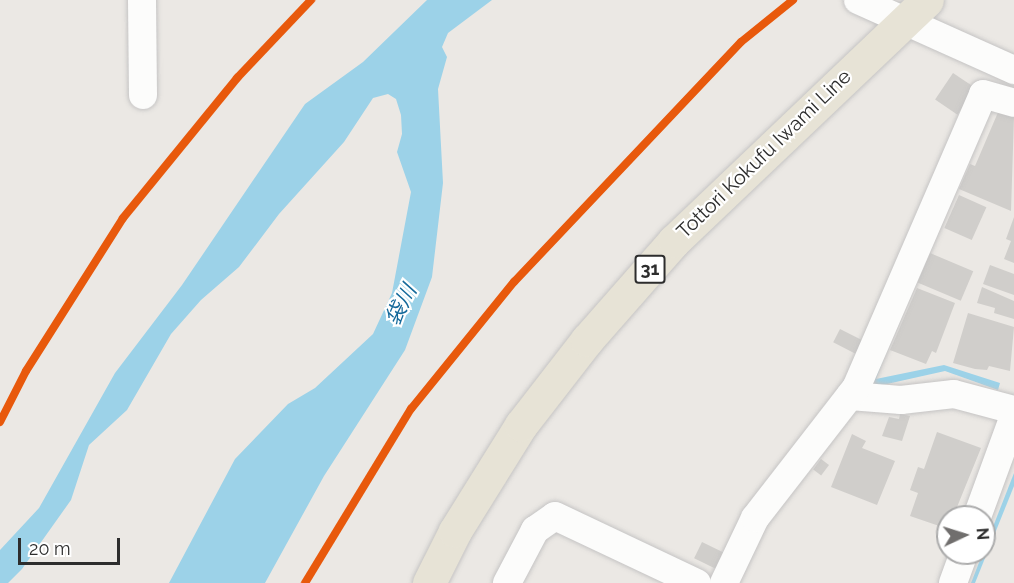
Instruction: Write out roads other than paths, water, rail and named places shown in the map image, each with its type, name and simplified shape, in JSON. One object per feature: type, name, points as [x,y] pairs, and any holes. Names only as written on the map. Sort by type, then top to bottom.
[{"type":"main road","name":"Tottori Kokufu Iwami Line","points":[[429,583],[455,531],[520,425],[587,340],[674,241],[927,0]]},
{"type":"street","points":[[142,0],[143,95]]},
{"type":"street","points":[[858,0],[902,22],[954,41],[1014,70]]},
{"type":"street","points":[[724,583],[755,518],[850,396],[983,94],[1014,103]]},
{"type":"street","points":[[850,396],[901,400],[954,394],[1014,410]]},
{"type":"street","points":[[981,505],[1014,416]]},
{"type":"street","points":[[507,583],[535,530],[555,516],[697,583]]},
{"type":"street","points":[[952,583],[959,565]]},
{"type":"water","name":"袋川","points":[[427,0],[492,0],[448,33],[442,47],[447,57],[438,89],[443,183],[432,277],[405,350],[324,476],[265,583],[169,583],[235,459],[288,404],[315,388],[373,334],[392,293],[411,192],[397,152],[402,134],[401,115],[396,99],[388,94],[373,98],[344,142],[279,214],[239,267],[201,300],[171,334],[127,410],[89,445],[71,500],[22,569],[8,583],[0,583],[0,550],[39,508],[115,373],[182,285],[305,104],[363,62]]},
{"type":"water","points":[[901,313],[876,379],[944,365],[1000,383],[998,390],[945,371],[869,388]]},
{"type":"water","points":[[1014,473],[1014,486],[996,531],[996,519]]},
{"type":"water","points":[[978,565],[982,565],[975,583],[971,583]]}]
